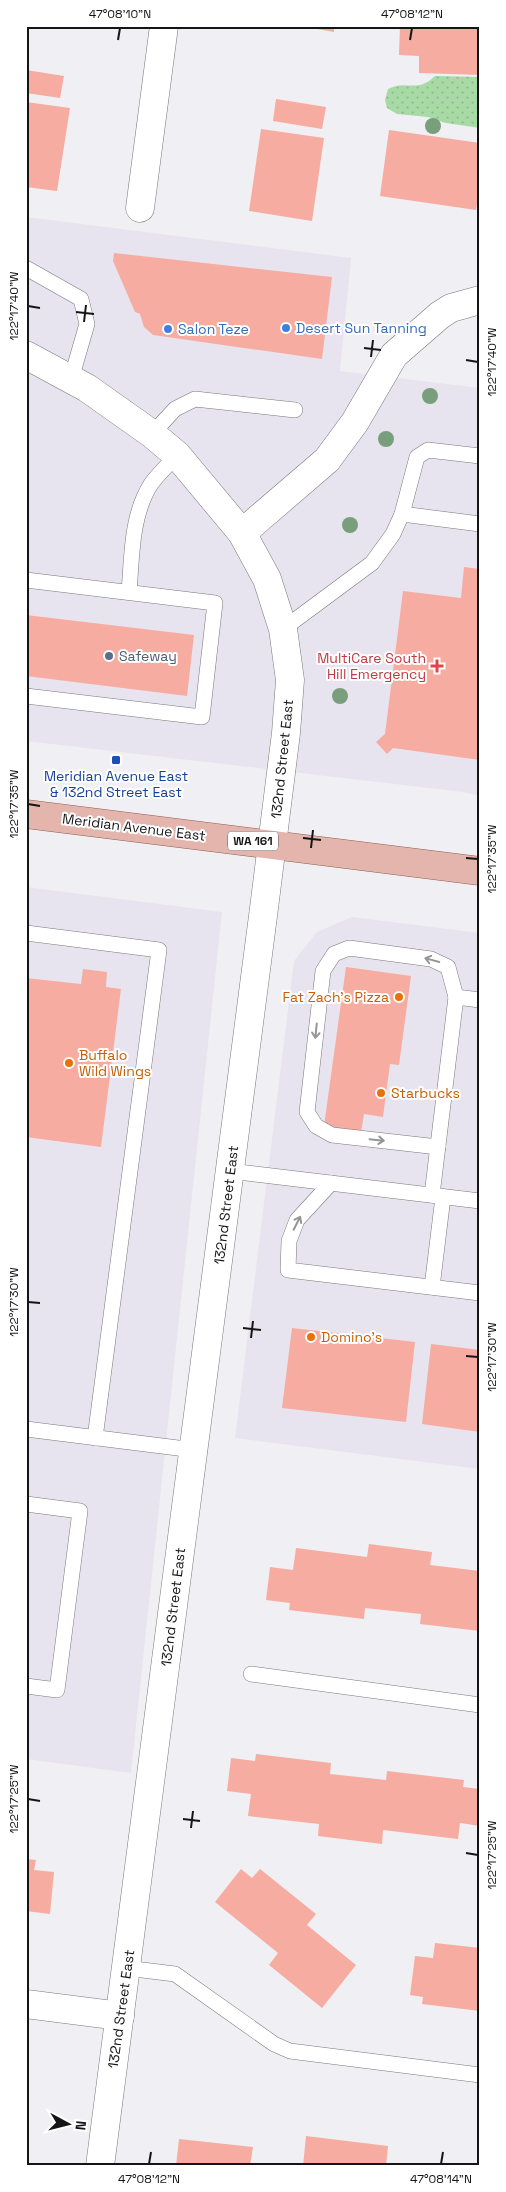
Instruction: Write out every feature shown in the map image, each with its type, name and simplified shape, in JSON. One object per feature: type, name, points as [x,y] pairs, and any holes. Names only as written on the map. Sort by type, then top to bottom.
[{"type":"main road","name":"Meridian Avenue East","points":[[26,814],[480,871]]},
{"type":"street","points":[[140,208],[164,26]]},
{"type":"street","points":[[242,533],[327,460],[355,422],[394,355],[440,315],[452,308],[480,300]]},
{"type":"street","name":"132nd Street East","points":[[26,355],[87,388],[152,434],[177,455],[242,533],[267,579],[284,629],[290,680],[286,732],[272,844],[100,2166]]},
{"type":"street","points":[[26,2004],[120,2016]]},
{"type":"lane","points":[[26,268],[81,299],[87,324],[71,379]]},
{"type":"lane","points":[[152,434],[175,408],[195,399],[295,410]]},
{"type":"lane","points":[[284,629],[372,563],[393,534],[402,514],[418,457],[428,450],[480,456]]},
{"type":"lane","points":[[129,592],[140,506],[152,484],[177,455]]},
{"type":"lane","points":[[402,514],[480,524]]},
{"type":"lane","points":[[26,580],[215,603],[202,717],[26,696]]},
{"type":"lane","points":[[26,933],[159,950],[95,1438]]},
{"type":"lane","points":[[432,1287],[438,1147],[456,997],[448,967],[431,959],[349,948],[334,954],[323,971],[307,1112],[316,1126],[332,1136],[438,1147]]},
{"type":"lane","points":[[456,997],[480,1000]]},
{"type":"lane","points":[[230,1171],[480,1201]]},
{"type":"lane","points":[[331,1183],[298,1220],[289,1241],[288,1270],[480,1293]]},
{"type":"lane","points":[[26,1429],[194,1450]]},
{"type":"lane","points":[[26,1504],[80,1511],[57,1690],[26,1686]]},
{"type":"lane","points":[[251,1674],[480,1705]]},
{"type":"lane","points":[[126,1968],[175,1974],[274,2044],[290,2051],[480,2075]]},
{"type":"shaded area","points":[[26,217],[351,258],[340,371],[480,388],[480,796],[463,792],[26,741]]},
{"type":"shaded area","points":[[26,887],[222,912],[131,1773],[26,1759]]},
{"type":"shaded area","points":[[352,917],[480,933],[480,1469],[235,1438],[294,961],[317,932]]},
{"type":"green space","points":[[435,76],[480,77],[480,128],[446,123],[428,117],[397,114],[387,108],[385,100],[388,89],[400,85],[423,84]]},
{"type":"building","points":[[300,26],[334,26],[334,32]]},
{"type":"building","points":[[400,26],[480,26],[480,75],[419,73],[419,56],[399,55]]},
{"type":"building","points":[[26,70],[64,76],[60,98],[26,93]]},
{"type":"building","points":[[276,99],[326,107],[322,129],[273,121]]},
{"type":"building","points":[[26,102],[70,108],[57,191],[26,187]]},
{"type":"building","points":[[261,129],[324,138],[312,221],[249,211]]},
{"type":"building","points":[[389,130],[480,143],[480,185],[476,210],[380,196]]},
{"type":"building","points":[[114,253],[332,277],[322,359],[153,335],[144,327],[140,314],[135,312],[113,261]]},
{"type":"building","name":"MultiCare South Hill Emergency","points":[[464,567],[480,569],[480,760],[393,748],[387,754],[376,742],[385,734],[403,591],[461,598]]},
{"type":"building","name":"Safeway","points":[[26,615],[194,635],[187,696],[26,676]]},
{"type":"building","points":[[346,967],[411,976],[399,1065],[390,1064],[383,1117],[364,1114],[361,1132],[324,1126]]},
{"type":"building","name":"Buffalo Wild Wings","points":[[83,969],[107,972],[106,987],[121,989],[101,1147],[26,1137],[26,978],[81,984]]},
{"type":"building","points":[[292,1328],[415,1342],[406,1422],[282,1408]]},
{"type":"building","points":[[431,1344],[480,1350],[480,1432],[422,1424]]},
{"type":"building","points":[[369,1544],[432,1552],[430,1565],[480,1571],[480,1631],[420,1624],[421,1614],[365,1608],[364,1619],[289,1610],[290,1603],[266,1600],[270,1567],[293,1570],[296,1548],[367,1557]]},
{"type":"building","points":[[256,1754],[331,1763],[330,1774],[386,1780],[387,1771],[464,1780],[463,1787],[480,1789],[480,1826],[460,1823],[458,1839],[383,1830],[382,1844],[318,1836],[319,1824],[248,1816],[251,1794],[227,1791],[231,1758],[255,1761]]},
{"type":"building","points":[[26,1859],[36,1860],[34,1870],[54,1872],[50,1914],[26,1911]]},
{"type":"building","points":[[241,1869],[252,1878],[260,1869],[316,1914],[307,1925],[356,1965],[322,2008],[269,1965],[278,1953],[215,1902]]},
{"type":"building","points":[[435,1943],[480,1948],[480,2011],[422,2004],[423,1997],[410,1995],[415,1956],[433,1958]]},
{"type":"building","points":[[306,2136],[388,2146],[386,2166],[303,2166]]},
{"type":"building","points":[[179,2139],[253,2147],[250,2166],[176,2166]]},
{"type":"place","name":"Desert Sun Tanning","points":[[286,328]]},
{"type":"place","name":"Salon Teze","points":[[168,329]]},
{"type":"place","name":"Safeway","points":[[109,656]]},
{"type":"place","name":"MultiCare South Hill Emergency","points":[[437,666]]},
{"type":"place","name":"Meridian Avenue East & 132nd Street East","points":[[116,760]]},
{"type":"place","name":"Fat Zach's Pizza","points":[[399,997]]},
{"type":"place","name":"Buffalo Wild Wings","points":[[69,1063]]},
{"type":"place","name":"Starbucks","points":[[381,1093]]},
{"type":"place","name":"Domino's","points":[[311,1337]]}]
